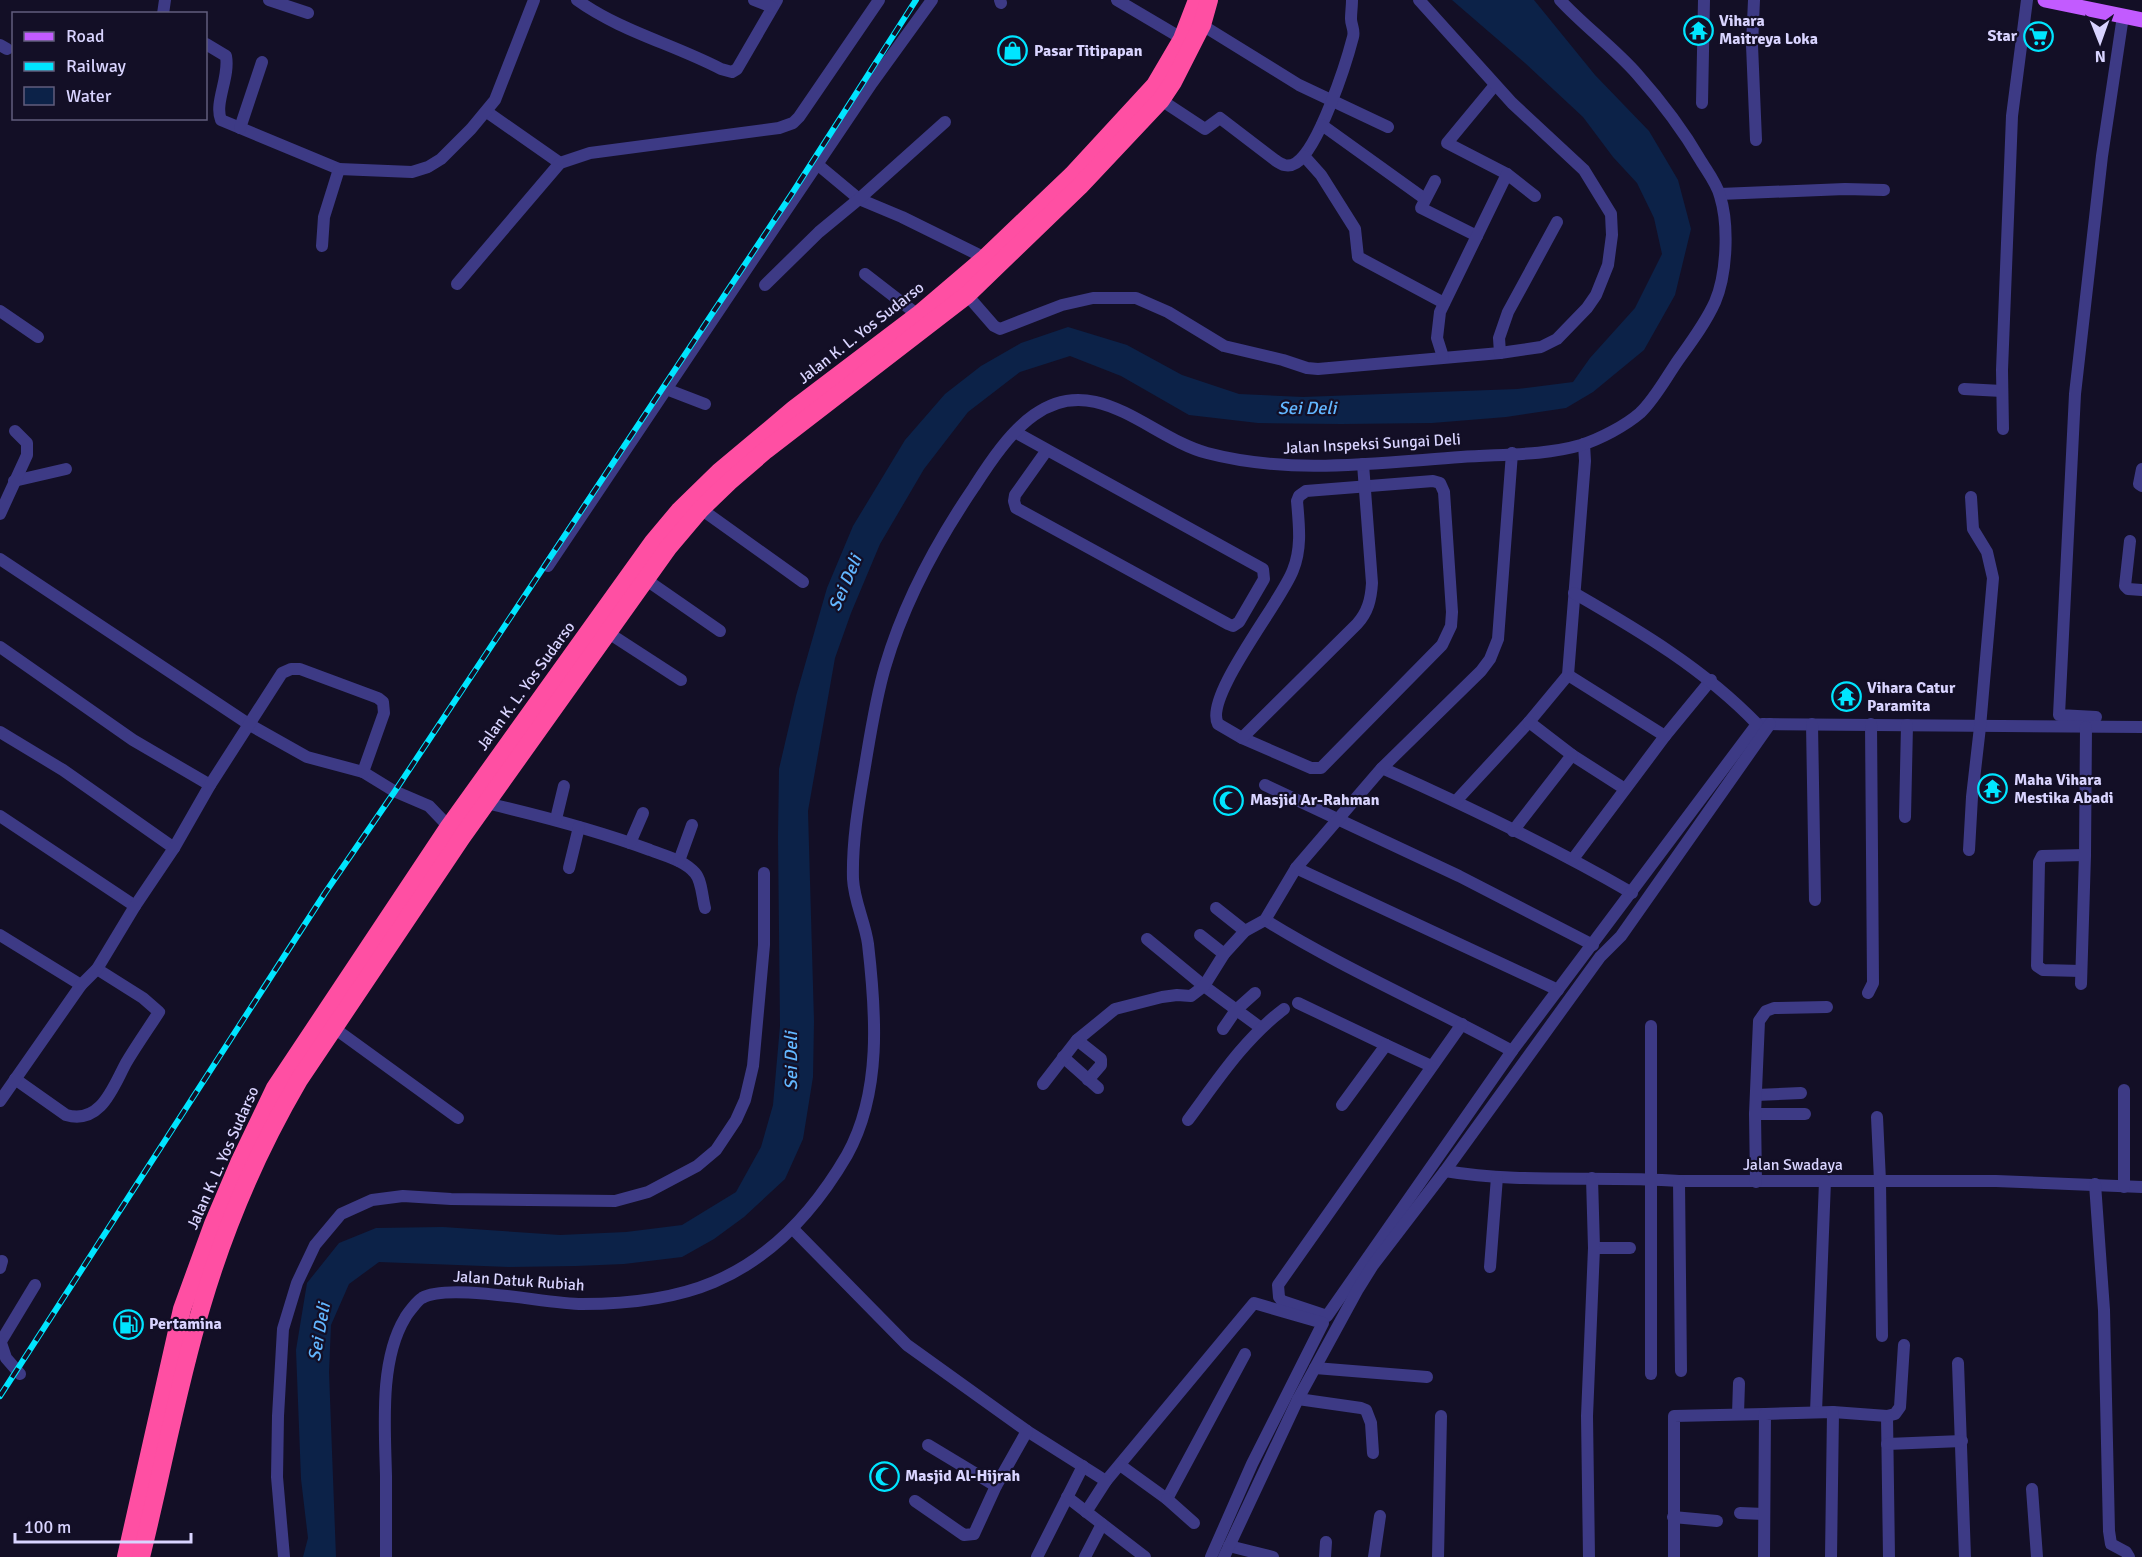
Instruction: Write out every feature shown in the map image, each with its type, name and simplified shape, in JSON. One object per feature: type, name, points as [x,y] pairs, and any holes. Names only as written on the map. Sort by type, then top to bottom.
[{"type":"highway","name":"Jalan K. L. Yos Sudarso","points":[[126,1557],[182,1310],[213,1224],[275,1088],[455,832],[653,542],[719,472],[768,429],[918,315],[1064,192],[1161,100],[1173,82],[1187,41],[1197,0]]},
{"type":"highway","name":"Jalan K. L. Yos Sudarso","points":[[141,1557],[182,1378],[202,1304],[234,1213],[275,1120],[386,948],[455,832],[486,803],[645,579],[701,509],[766,450],[967,295],[1064,192],[1149,92],[1187,41],[1202,26],[1209,0]]},
{"type":"main road","points":[[2045,0],[2072,3],[2142,20]]},
{"type":"street","points":[[269,0],[308,13]]},
{"type":"street","points":[[207,46],[226,56],[228,70],[221,120],[339,169],[412,172],[428,167],[441,159],[487,112],[495,99],[534,0]]},
{"type":"street","points":[[577,0],[618,25],[720,69],[732,72],[737,69],[775,4],[754,0]]},
{"type":"street","points":[[457,284],[560,163],[590,153],[779,128],[793,123],[879,0]]},
{"type":"street","points":[[548,566],[817,164],[932,0]]},
{"type":"street","points":[[1117,0],[1187,41]]},
{"type":"street","points":[[1161,100],[1205,129],[1220,118],[1255,147],[1283,165],[1295,164],[1304,156],[1322,124],[1331,101],[1354,34],[1351,19],[1352,0]]},
{"type":"street","points":[[967,295],[999,329],[1050,308],[1084,300],[1136,298],[1168,312],[1224,346],[1318,369],[1500,353],[1550,344],[1579,318],[1596,295],[1604,277],[1612,235],[1611,214],[1584,170],[1512,103],[1419,0]]},
{"type":"street","name":"Jalan Inspeksi Sungai Deli","points":[[793,1229],[806,1215],[848,1153],[860,1126],[869,1094],[874,1038],[873,1007],[867,937],[853,882],[858,809],[874,711],[886,664],[905,608],[934,549],[986,468],[1030,417],[1047,407],[1077,400],[1090,401],[1108,405],[1135,416],[1196,451],[1233,460],[1272,465],[1363,464],[1543,451],[1584,444],[1643,410],[1692,340],[1716,299],[1725,253],[1725,225],[1720,194],[1692,145],[1636,72],[1560,0]]},
{"type":"street","points":[[1702,103],[1704,0]]},
{"type":"street","points":[[1754,0],[1752,45],[1756,140]]},
{"type":"street","points":[[2003,429],[2002,391],[2013,116],[2027,0]]},
{"type":"street","points":[[2096,717],[2059,715],[2075,394],[2102,156],[2123,16]]},
{"type":"street","points":[[1202,26],[1299,85],[1388,127]]},
{"type":"street","points":[[240,128],[262,62]]},
{"type":"street","points":[[1495,85],[1447,143],[1508,174],[1535,196]]},
{"type":"street","points":[[487,112],[560,163]]},
{"type":"street","points":[[765,285],[819,232],[945,122]]},
{"type":"street","points":[[1322,124],[1425,199]]},
{"type":"street","points":[[1304,156],[1321,175],[1355,229],[1358,257],[1444,303]]},
{"type":"street","points":[[817,164],[859,199],[902,217],[985,258]]},
{"type":"street","points":[[322,246],[324,217],[339,169]]},
{"type":"street","points":[[1443,357],[1438,347],[1437,329],[1440,312],[1508,174]]},
{"type":"street","points":[[1436,181],[1421,208],[1477,236]]},
{"type":"street","points":[[1720,194],[1845,189],[1884,190]]},
{"type":"street","points":[[1500,353],[1499,338],[1508,312],[1557,222]]},
{"type":"street","points":[[865,274],[918,315]]},
{"type":"street","points":[[0,310],[38,337]]},
{"type":"street","points":[[666,388],[705,404]]},
{"type":"street","points":[[1964,389],[2002,391]]},
{"type":"street","points":[[0,514],[27,455],[27,443],[15,431]]},
{"type":"street","points":[[1015,432],[1263,569],[1264,579],[1239,622],[1233,626],[1228,624],[1016,507],[1015,495],[1047,450]]},
{"type":"street","points":[[1456,801],[1529,722],[1568,675],[1585,461],[1584,444]]},
{"type":"street","points":[[1044,1084],[1077,1040],[1115,1010],[1162,997],[1191,996],[1204,986],[1224,954],[1245,932],[1265,920],[1296,868],[1382,768],[1481,671],[1494,651],[1501,619],[1512,453]]},
{"type":"street","points":[[1242,738],[1357,624],[1367,610],[1371,600],[1372,583],[1363,464]]},
{"type":"street","points":[[14,481],[66,469]]},
{"type":"street","points":[[2142,469],[2139,484],[2142,486]]},
{"type":"street","points":[[1433,481],[1442,486],[1452,612],[1451,626],[1447,638],[1321,768],[1311,768],[1242,738],[1218,724],[1215,712],[1248,643],[1278,602],[1291,576],[1299,550],[1297,499],[1306,491],[1366,487],[1433,481]]},
{"type":"street","points":[[1969,850],[1972,797],[1994,578],[1987,552],[1973,529],[1971,497]]},
{"type":"street","points":[[701,509],[803,582]]},
{"type":"street","points":[[2130,541],[2125,587],[2142,590]]},
{"type":"street","points":[[0,559],[250,725],[308,757],[363,772],[394,791],[429,806],[455,832]]},
{"type":"street","points":[[645,579],[720,631]]},
{"type":"street","points":[[1575,593],[1636,629],[1711,680],[1764,724],[2142,727]]},
{"type":"street","points":[[608,632],[681,680]]},
{"type":"street","points":[[0,647],[133,740],[210,785]]},
{"type":"street","points":[[0,1101],[81,985],[97,969],[282,673],[291,669],[300,669],[378,698],[383,702],[384,713],[363,772]]},
{"type":"street","points":[[1568,675],[1665,736]]},
{"type":"street","points":[[1573,859],[1665,736],[1711,680]]},
{"type":"street","points":[[1529,722],[1572,755],[1625,789]]},
{"type":"street","points":[[1812,723],[1815,900]]},
{"type":"street","points":[[1462,1024],[1278,1285],[1279,1297],[1282,1301],[1326,1316],[1512,1051],[1764,724]]},
{"type":"street","points":[[1273,1557],[1226,1552],[1298,1400],[1344,1313],[1373,1265],[1445,1171],[1593,966],[1621,936],[1764,724]]},
{"type":"street","points":[[1868,993],[1873,983],[1871,724]]},
{"type":"street","points":[[1905,818],[1907,725]]},
{"type":"street","points":[[2081,984],[2086,727]]},
{"type":"street","points":[[0,732],[63,770],[174,848]]},
{"type":"street","points":[[1514,831],[1572,755]]},
{"type":"street","points":[[1382,768],[1456,801],[1573,859],[1632,893]]},
{"type":"street","points":[[1265,785],[1459,876],[1593,945]]},
{"type":"street","points":[[556,819],[564,786]]},
{"type":"street","points":[[486,803],[556,819],[679,861],[690,868],[698,878],[705,908]]},
{"type":"street","points":[[630,843],[643,813]]},
{"type":"street","points":[[0,816],[135,906]]},
{"type":"street","points":[[679,861],[692,825]]},
{"type":"street","points":[[569,868],[579,827]]},
{"type":"street","points":[[2081,971],[2043,970],[2037,966],[2039,862],[2042,856],[2085,855]]},
{"type":"street","points":[[1296,868],[1558,990]]},
{"type":"street","points":[[284,1557],[277,1478],[278,1416],[284,1329],[297,1282],[315,1245],[341,1214],[372,1200],[403,1196],[451,1199],[615,1201],[648,1192],[697,1166],[716,1150],[736,1120],[745,1100],[753,1066],[764,945],[764,873]]},
{"type":"street","points":[[1216,908],[1245,932]]},
{"type":"street","points":[[1265,920],[1305,945],[1512,1051]]},
{"type":"street","points":[[0,935],[81,985]]},
{"type":"street","points":[[1200,935],[1224,954]]},
{"type":"street","points":[[1147,939],[1204,986],[1261,1028]]},
{"type":"street","points":[[15,1079],[72,1117],[89,1114],[107,1100],[126,1063],[159,1012],[143,998],[97,969]]},
{"type":"street","points":[[1223,1029],[1236,1010],[1255,993]]},
{"type":"street","points":[[1298,1003],[1431,1066]]},
{"type":"street","points":[[1756,1182],[1755,1114],[1759,1021],[1762,1015],[1774,1008],[1827,1007]]},
{"type":"street","points":[[1188,1120],[1227,1067],[1261,1028],[1284,1010]]},
{"type":"street","points":[[1651,1026],[1651,1374]]},
{"type":"street","points":[[334,1028],[458,1118]]},
{"type":"street","points":[[1077,1040],[1101,1059],[1101,1065],[1088,1080]]},
{"type":"street","points":[[1342,1105],[1386,1045]]},
{"type":"street","points":[[1063,1057],[1098,1088]]},
{"type":"street","points":[[2124,1089],[2124,1187]]},
{"type":"street","points":[[1756,1095],[1800,1093]]},
{"type":"street","points":[[1755,1114],[1805,1114]]},
{"type":"street","points":[[1877,1117],[1882,1336]]},
{"type":"street","name":"Jalan Swadaya","points":[[1445,1171],[1497,1177],[1756,1182],[1996,1181],[2142,1187]]},
{"type":"street","points":[[1490,1267],[1497,1177]]},
{"type":"street","points":[[1589,1557],[1587,1416],[1593,1248],[1592,1178]]},
{"type":"street","points":[[1679,1181],[1681,1371]]},
{"type":"street","points":[[1816,1412],[1826,1181]]},
{"type":"street","points":[[2094,1184],[2104,1310],[2109,1531],[2111,1544],[2126,1552],[2129,1557]]},
{"type":"street","points":[[793,1229],[907,1345],[1027,1431],[1106,1481]]},
{"type":"street","name":"Jalan Datuk Rubiah","points":[[386,1557],[384,1401],[394,1343],[407,1314],[423,1297],[446,1292],[510,1296],[577,1304],[661,1296],[706,1286],[747,1267],[793,1229]]},
{"type":"street","points":[[1593,1248],[1630,1248]]},
{"type":"street","points":[[20,1374],[6,1358],[0,1343],[35,1285]]},
{"type":"street","points":[[1086,1512],[1106,1481],[1254,1303],[1323,1323],[1252,1464],[1211,1557]]},
{"type":"street","points":[[1674,1557],[1674,1416],[1816,1412],[1887,1416],[1896,1414],[1900,1407],[1904,1345]]},
{"type":"street","points":[[1167,1499],[1245,1354]]},
{"type":"street","points":[[1958,1363],[1965,1557]]},
{"type":"street","points":[[1315,1368],[1427,1377]]},
{"type":"street","points":[[1738,1414],[1739,1383]]},
{"type":"street","points":[[1298,1400],[1366,1410],[1371,1424],[1373,1453]]},
{"type":"street","points":[[1831,1557],[1833,1412]]},
{"type":"street","points":[[1764,1557],[1765,1414]]},
{"type":"street","points":[[1438,1557],[1441,1416]]},
{"type":"street","points":[[1887,1416],[1889,1557]]},
{"type":"street","points":[[915,1501],[964,1535],[975,1534],[996,1486],[1027,1431]]},
{"type":"street","points":[[1887,1444],[1962,1441]]},
{"type":"street","points":[[928,1444],[996,1486]]},
{"type":"street","points":[[1036,1557],[1083,1466]]},
{"type":"street","points":[[1120,1466],[1167,1499],[1194,1523]]},
{"type":"street","points":[[2032,1489],[2037,1557]]},
{"type":"street","points":[[1066,1497],[1145,1557]]},
{"type":"street","points":[[1740,1513],[1764,1514]]},
{"type":"street","points":[[1374,1557],[1380,1516]]},
{"type":"street","points":[[1673,1517],[1718,1521]]},
{"type":"street","points":[[1085,1557],[1102,1524]]},
{"type":"street","points":[[1325,1557],[1326,1542]]},
{"type":"water","name":"Sei Deli","points":[[1452,0],[1534,0],[1595,75],[1649,131],[1678,180],[1691,229],[1675,295],[1644,350],[1593,392],[1566,408],[1506,417],[1432,423],[1341,424],[1258,423],[1189,415],[1121,376],[1070,356],[1020,372],[968,412],[924,469],[880,544],[835,658],[808,811],[814,1021],[813,1077],[803,1139],[785,1179],[744,1217],[714,1239],[682,1257],[624,1264],[576,1266],[509,1267],[379,1262],[349,1284],[331,1325],[329,1372],[336,1557],[303,1557],[308,1538],[301,1479],[296,1350],[307,1283],[339,1243],[376,1228],[443,1227],[560,1235],[626,1232],[682,1225],[736,1192],[761,1147],[773,1105],[780,1026],[779,769],[796,696],[827,588],[853,526],[905,440],[945,394],[981,366],[1021,343],[1068,327],[1127,345],[1182,375],[1239,394],[1303,397],[1517,389],[1573,382],[1590,358],[1635,308],[1662,254],[1654,218],[1637,183],[1613,157],[1583,117]]},
{"type":"railway","points":[[0,1396],[325,893],[793,192],[916,0]]},
{"type":"place","name":"Vihara Maitreya Loka","points":[[1698,30]]},
{"type":"place","name":"Star","points":[[2038,36]]},
{"type":"place","name":"Pasar Titipapan","points":[[1013,51]]},
{"type":"place","name":"Vihara Catur Paramita","points":[[1846,697]]},
{"type":"place","name":"Maha Vihara Mestika Abadi","points":[[1993,789]]},
{"type":"place","name":"Masjid Ar-Rahman","points":[[1229,800]]},
{"type":"place","name":"Pertamina","points":[[128,1324]]},
{"type":"place","name":"Masjid Al-Hijrah","points":[[884,1476]]}]
